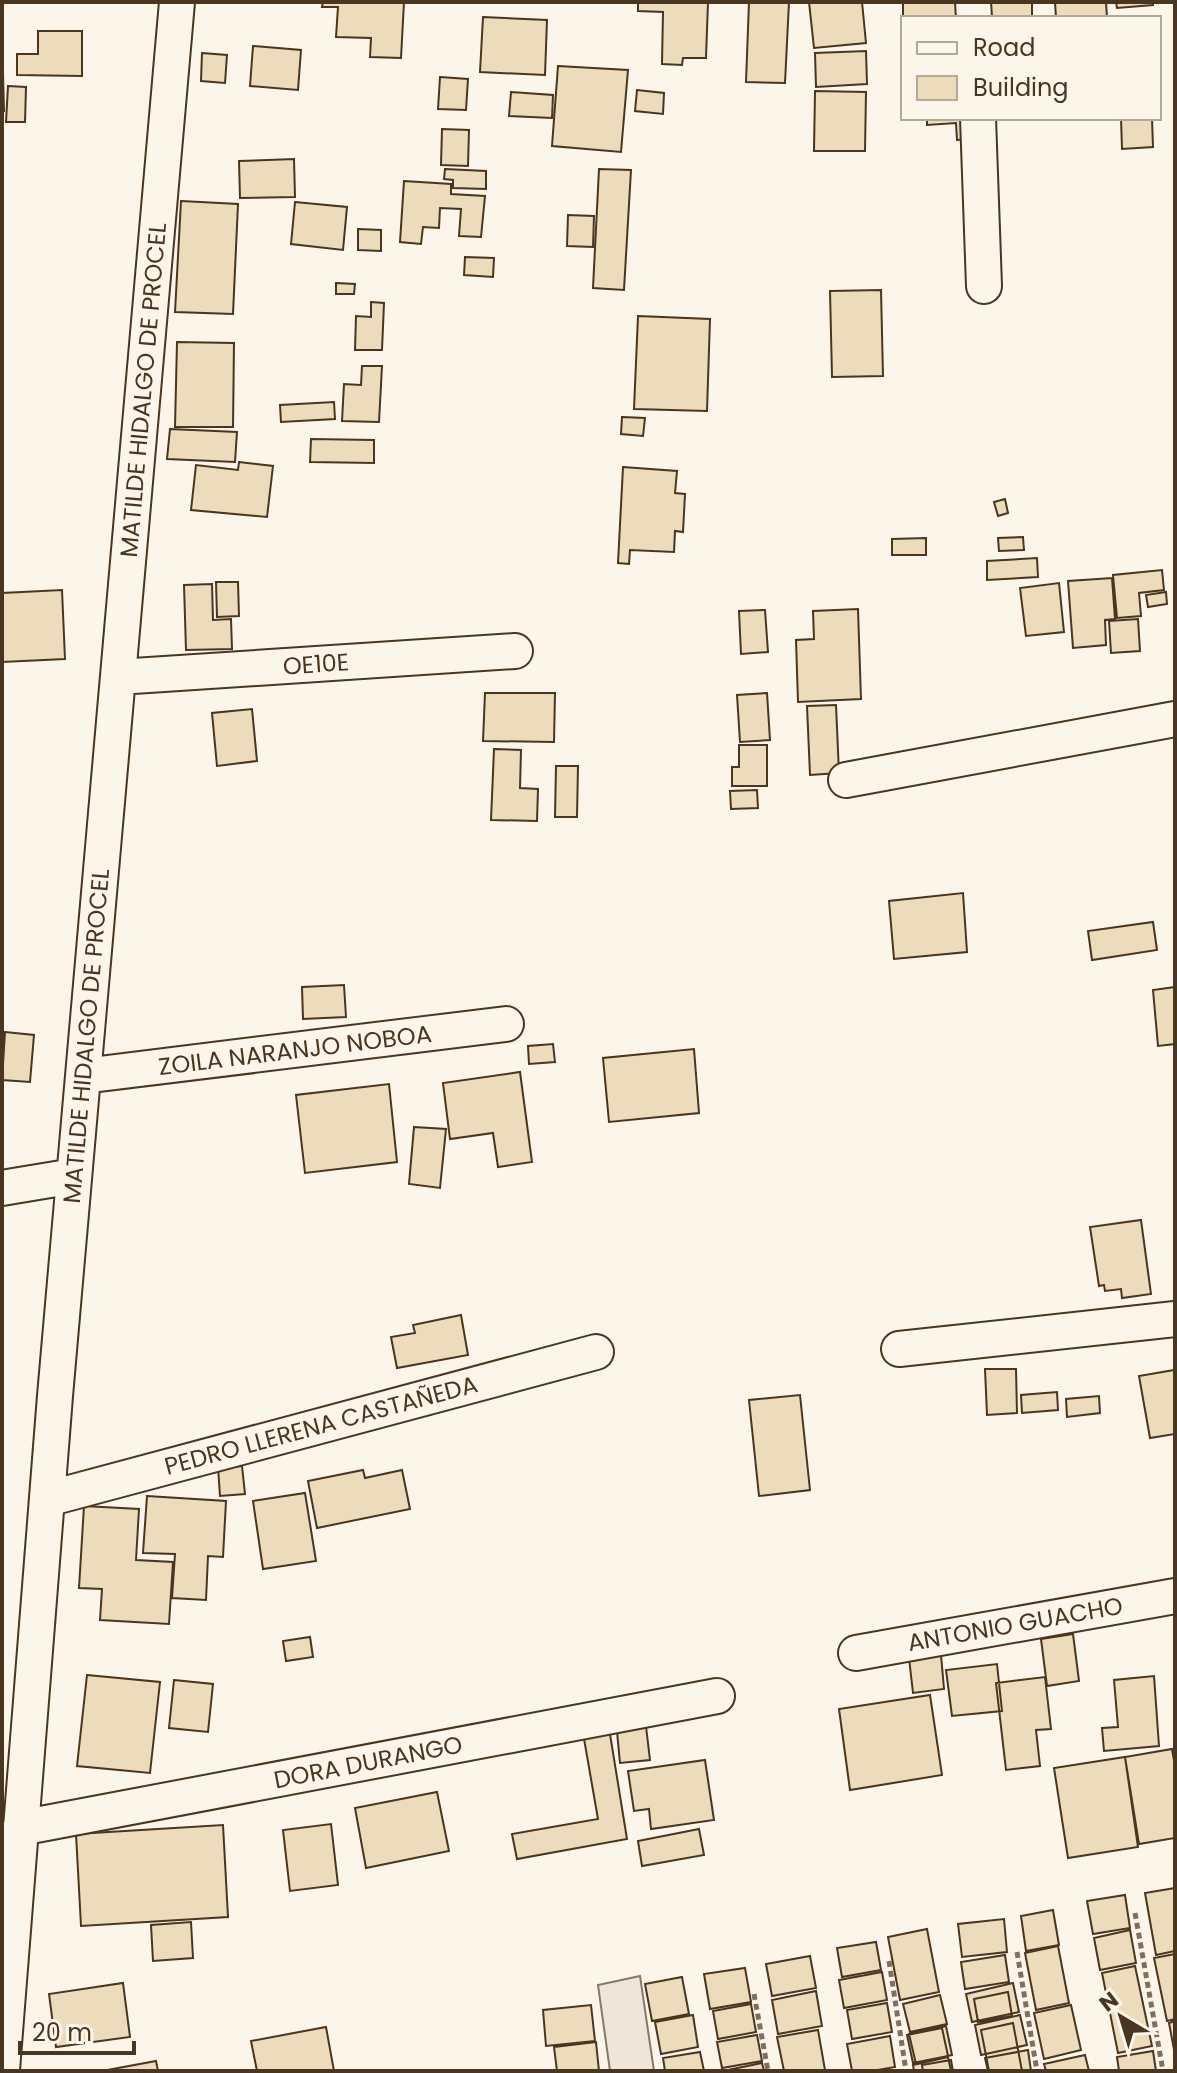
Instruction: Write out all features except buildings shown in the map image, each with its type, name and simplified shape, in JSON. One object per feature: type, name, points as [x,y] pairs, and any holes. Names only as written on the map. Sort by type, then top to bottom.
[{"type":"street","name":"MATILDE HIDALGO DE PROCEL","points":[[2,2070],[74,1176],[177,2]]},
{"type":"street","points":[[978,120],[984,286]]},
{"type":"street","name":"OE10E","points":[[118,677],[515,651]]},
{"type":"street","points":[[846,780],[1175,719]]},
{"type":"street","name":"ZOILA NARANJO NOBOA","points":[[83,1076],[506,1024]]},
{"type":"street","points":[[2,1188],[74,1176]]},
{"type":"street","points":[[899,1349],[1175,1319]]},
{"type":"street","name":"PEDRO LLERENA CASTAÑEDA","points":[[47,1499],[596,1352]]},
{"type":"street","name":"ANTONIO GUACHO","points":[[856,1653],[1175,1596]]},
{"type":"street","name":"DORA DURANGO","points":[[20,1828],[717,1696]]},
{"type":"path","points":[[1135,1913],[1163,2071]]},
{"type":"path","points":[[1017,1952],[1037,2071]]},
{"type":"path","points":[[889,1961],[906,2071]]},
{"type":"path","points":[[754,1994],[768,2071]]},
{"type":"shaded area","points":[[640,1976],[654,2071],[610,2071],[598,1985]]}]
